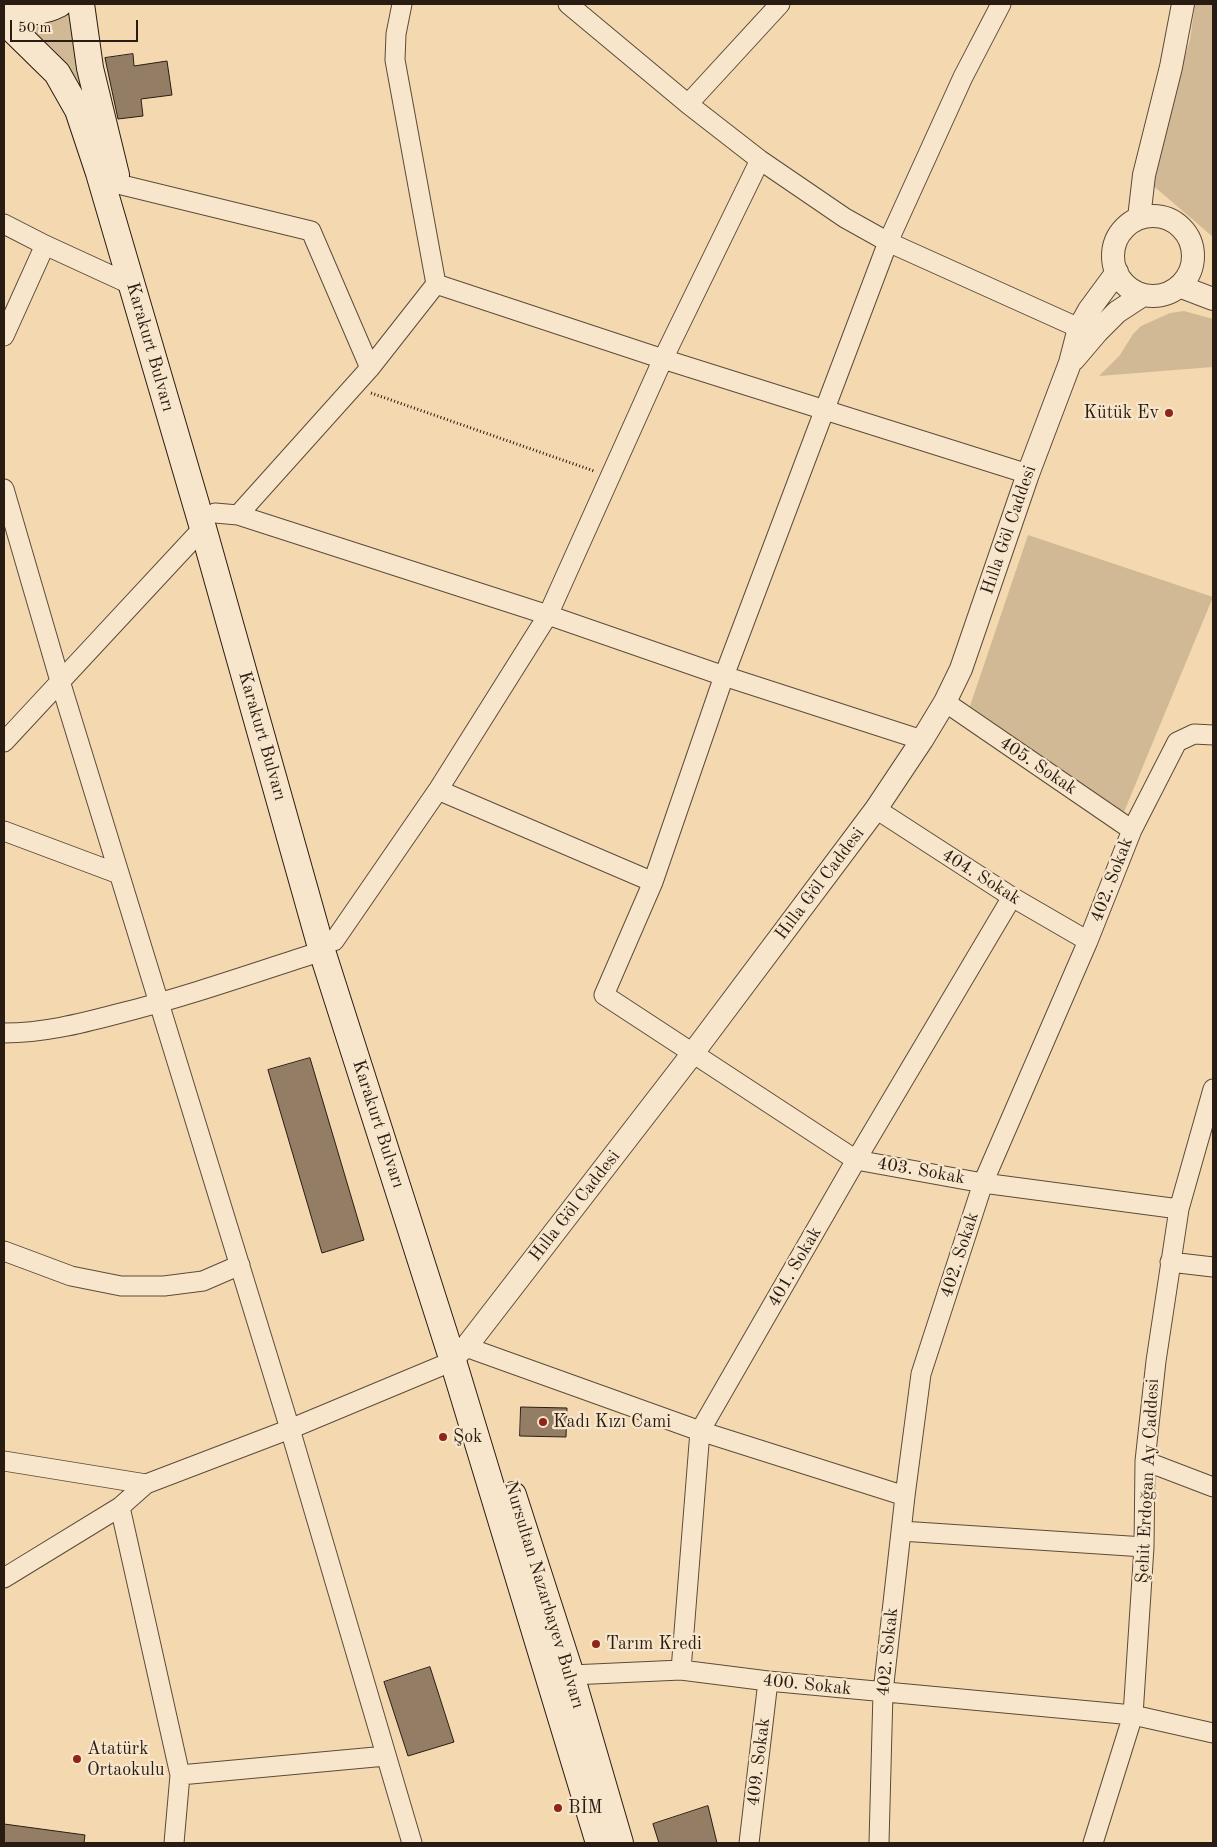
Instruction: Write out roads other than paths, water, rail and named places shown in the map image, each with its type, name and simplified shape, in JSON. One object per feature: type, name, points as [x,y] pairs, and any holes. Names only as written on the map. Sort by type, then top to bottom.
[{"type":"main road","points":[[4,12],[41,11],[59,4]]},
{"type":"main road","name":"Karakurt Bulvarı","points":[[81,4],[90,68],[118,184],[219,518],[328,946],[460,1354]]},
{"type":"main road","name":"Karakurt Bulvarı","points":[[4,21],[57,73],[78,110],[132,285],[219,518]]},
{"type":"main road","name":"Nursultan Nazarbayev Bulvarı","points":[[460,1354],[570,1675],[620,1843]]},
{"type":"main road","name":"Nursultan Nazarbayev Bulvarı","points":[[460,1354],[600,1843]]},
{"type":"street","points":[[4,742],[60,681],[219,518],[353,387],[436,284],[395,60],[396,34],[402,4]]},
{"type":"street","points":[[568,4],[688,104],[760,160],[845,218],[888,242],[1079,328]]},
{"type":"street","points":[[688,104],[780,4]]},
{"type":"street","points":[[438,790],[653,882],[724,676],[888,242],[962,77],[1001,4]]},
{"type":"street","points":[[1139,218],[1144,175],[1171,67],[1183,4]]},
{"type":"street","points":[[4,1033],[30,1033],[62,1028],[159,1004],[328,946],[438,790],[548,615],[663,359],[760,160]]},
{"type":"street","points":[[118,184],[311,231],[370,368]]},
{"type":"street","points":[[1151,215],[1163,216],[1175,221],[1184,229],[1194,252],[1190,271],[1179,286],[1168,293],[1156,296],[1132,290],[1116,272],[1113,259],[1114,246],[1119,234],[1128,224],[1139,218],[1151,215]]},
{"type":"street","points":[[4,224],[132,285]]},
{"type":"street","points":[[4,336],[45,245]]},
{"type":"street","points":[[1194,252],[1213,262]]},
{"type":"street","points":[[1070,363],[1079,328],[1093,303],[1116,272]]},
{"type":"street","points":[[436,284],[825,411],[1028,474]]},
{"type":"street","points":[[1179,286],[1213,299]]},
{"type":"street","points":[[1070,363],[1097,332],[1118,312],[1143,294]]},
{"type":"street","name":"Hılla Göl Caddesi","points":[[460,1354],[693,1053],[876,809],[922,740],[945,702],[961,669],[1028,474],[1070,363]]},
{"type":"street","points":[[4,489],[60,681],[290,1429],[412,1843]]},
{"type":"street","points":[[219,518],[548,615],[724,676],[922,740]]},
{"type":"street","name":"405. Sokak","points":[[945,702],[1132,830]]},
{"type":"street","name":"402. Sokak","points":[[879,1843],[882,1692],[921,1374],[983,1183],[1088,941],[1132,830],[1177,742],[1194,734],[1213,735]]},
{"type":"street","name":"404. Sokak","points":[[876,809],[1012,897],[1088,941]]},
{"type":"street","points":[[4,831],[119,874]]},
{"type":"street","name":"403. Sokak","points":[[653,882],[604,995],[856,1160],[983,1183],[1179,1209]]},
{"type":"street","name":"401. Sokak","points":[[681,1670],[700,1431],[856,1160],[1012,897]]},
{"type":"street","name":"Şehit Erdoğan Ay Caddesi","points":[[1093,1843],[1133,1715],[1144,1547],[1145,1461],[1156,1361],[1179,1209],[1213,1089]]},
{"type":"street","points":[[4,1251],[71,1276],[121,1286],[164,1286],[203,1281],[240,1265]]},
{"type":"street","points":[[1170,1262],[1213,1267]]},
{"type":"street","points":[[4,1578],[120,1508],[146,1484],[290,1429],[460,1354],[905,1496]]},
{"type":"street","points":[[4,1461],[146,1484]]},
{"type":"street","points":[[1145,1461],[1213,1487]]},
{"type":"street","points":[[120,1508],[180,1775],[174,1843]]},
{"type":"street","points":[[901,1531],[1144,1547]]},
{"type":"street","name":"400. Sokak","points":[[570,1675],[681,1670],[768,1681],[1133,1715],[1213,1733]]},
{"type":"street","name":"409. Sokak","points":[[749,1843],[768,1681]]},
{"type":"street","points":[[180,1775],[386,1756]]},
{"type":"place","name":"Kütük Ev","points":[[1169,413]]},
{"type":"place","name":"Kadı Kızı Cami","points":[[543,1422]]},
{"type":"place","name":"Şok","points":[[443,1437]]},
{"type":"place","name":"Tarım Kredi","points":[[596,1644]]},
{"type":"place","name":"Atatürk Ortaokulu","points":[[77,1759]]},
{"type":"place","name":"BİM","points":[[558,1808]]}]
